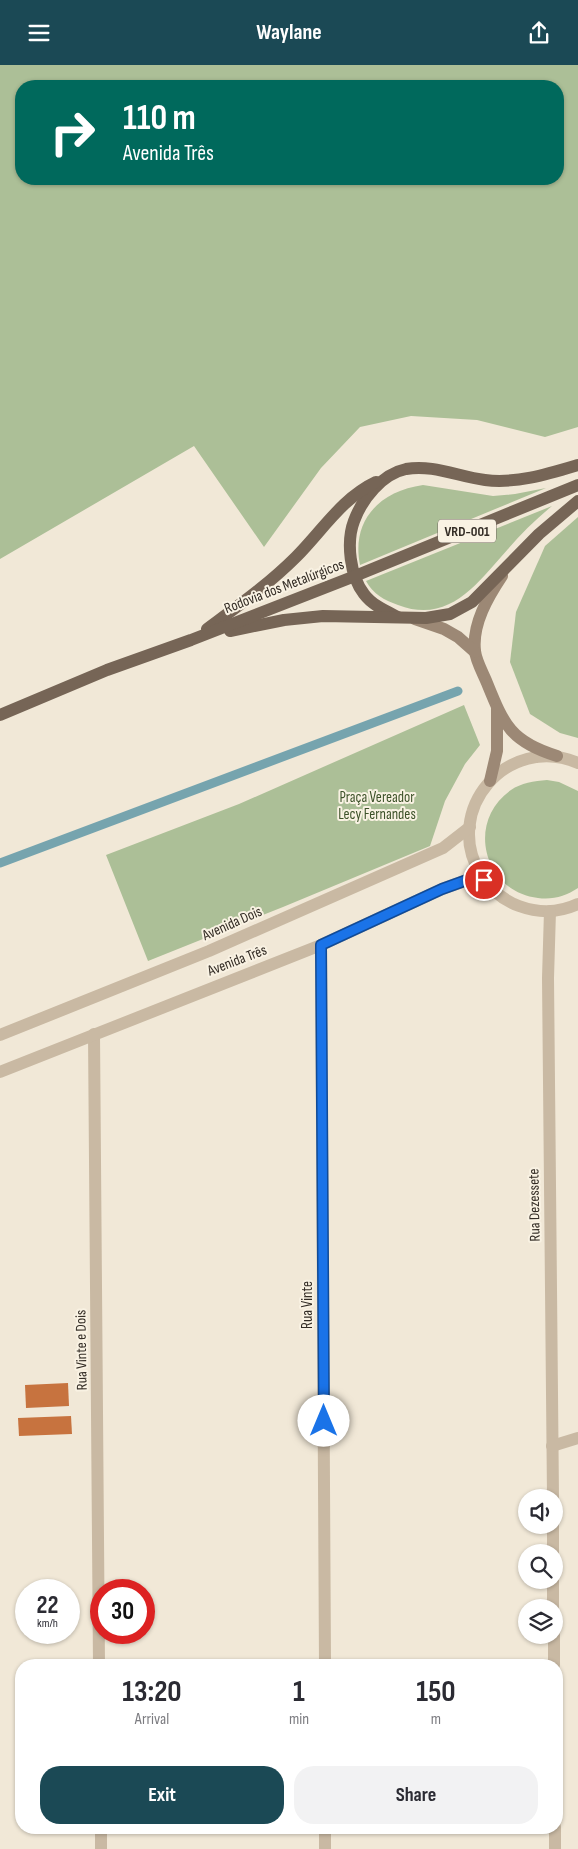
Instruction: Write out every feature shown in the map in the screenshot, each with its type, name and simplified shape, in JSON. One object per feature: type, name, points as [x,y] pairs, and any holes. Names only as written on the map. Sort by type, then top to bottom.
[{"type":"main road","points":[[191,640],[244,603],[271,581],[354,496],[368,486],[389,476],[406,469],[425,468],[483,480],[503,481],[528,478],[578,465]]},
{"type":"main road","points":[[389,476],[367,498],[353,522],[351,556],[355,576],[364,595],[375,605],[407,618]]},
{"type":"main road","name":"Rodovia dos Metalúrgicos","points":[[0,715],[107,670],[191,640],[355,576],[578,485]]},
{"type":"main road","points":[[191,640],[284,620],[323,616],[441,617],[460,609],[478,597],[557,518],[578,501]]},
{"type":"street","points":[[509,565],[484,606],[476,636],[475,652],[497,707],[506,724],[522,741],[543,752],[578,763]]},
{"type":"street","points":[[407,618],[451,633],[475,652]]},
{"type":"street","points":[[490,781],[497,751],[497,707]]},
{"type":"street","points":[[557,756],[528,758],[513,763],[490,781],[480,795],[473,810],[469,841],[472,855],[484,880],[497,894],[513,904],[537,911],[570,908],[578,904]]},
{"type":"street","name":"Avenida Dois","points":[[0,1035],[209,951],[389,872],[442,848],[470,827]]},
{"type":"street","name":"Avenida Três","points":[[0,1072],[321,945],[442,889],[467,880],[484,880]]},
{"type":"street","name":"Rua Dezessete","points":[[550,911],[548,978],[553,1489]]},
{"type":"street","name":"Rua Vinte","points":[[321,945],[325,1659]]},
{"type":"street","name":"Rua Vinte e Dois","points":[[94,1034],[100,1659]]},
{"type":"street","points":[[552,1446],[578,1438]]},
{"type":"street","points":[[554,1644],[554,1659]]},
{"type":"street","points":[[101,1834],[101,1849]]},
{"type":"street","points":[[325,1834],[326,1849]]},
{"type":"street","points":[[555,1834],[555,1849]]},
{"type":"green space","points":[[0,65],[578,65],[578,427],[545,437],[477,420],[411,416],[360,427],[321,468],[264,547],[194,446],[0,559]]},
{"type":"green space","points":[[423,485],[493,496],[546,488],[360,565],[358,549],[360,534],[372,510],[394,494],[408,488]]},
{"type":"green space","points":[[552,506],[523,532],[474,586],[448,605],[433,609],[416,610],[398,605],[379,596],[366,581]]},
{"type":"green space","points":[[578,517],[578,738],[560,733],[530,714],[510,662],[516,612],[545,546]]},
{"type":"green space","name":"Praça Vereador Lecy Fernandes","points":[[464,705],[480,745],[465,764],[445,801],[430,846],[148,961],[106,855],[239,804]]},
{"type":"green space","points":[[547,780],[559,782],[578,791],[578,888],[559,897],[538,898],[519,893],[505,883],[494,870],[487,854],[485,837],[488,820],[497,804],[511,790],[528,783]]},
{"type":"building","points":[[68,1383],[69,1406],[26,1408],[25,1385]]},
{"type":"building","points":[[71,1416],[72,1434],[19,1436],[18,1418]]},
{"type":"waterway","points":[[0,863],[458,691]]},
{"type":"route","points":[[324,1421],[321,945],[442,889],[467,880],[484,880]]}]
